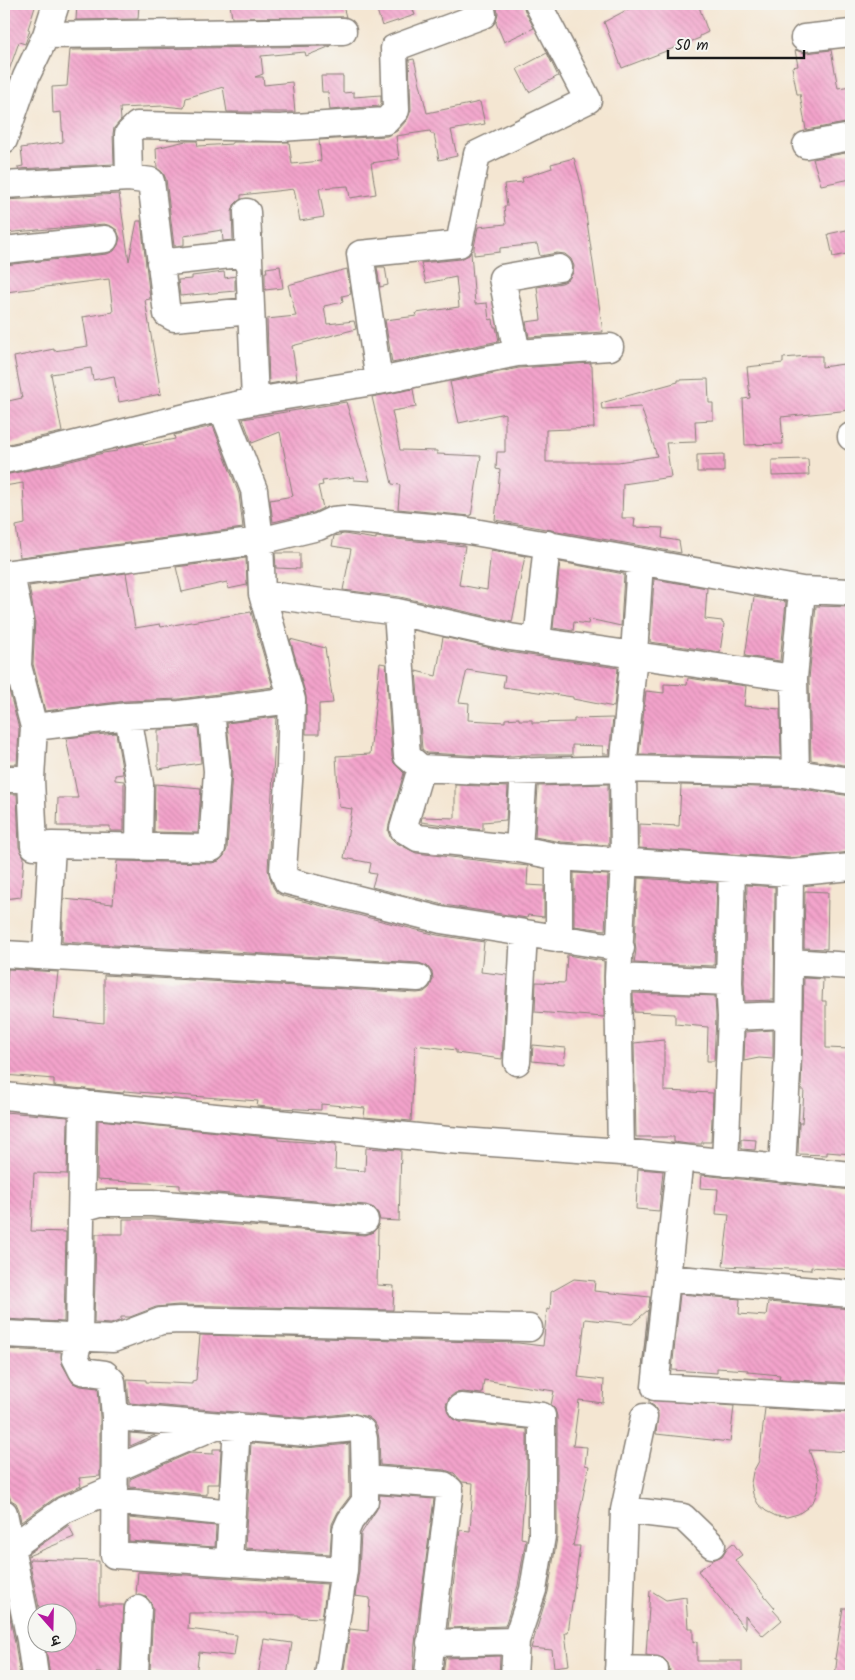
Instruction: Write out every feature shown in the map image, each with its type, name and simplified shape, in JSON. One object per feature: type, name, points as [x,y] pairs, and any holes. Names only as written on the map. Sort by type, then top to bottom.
[{"type":"street","points":[[6,130],[26,77],[46,35],[56,4]]},
{"type":"street","points":[[129,178],[128,134],[137,125],[280,128],[386,121],[396,110],[394,48],[483,15],[481,4]]},
{"type":"street","points":[[379,381],[360,254],[459,244],[477,154],[588,100],[538,4]]},
{"type":"street","points":[[46,35],[343,31]]},
{"type":"street","points":[[804,38],[851,33]]},
{"type":"street","points":[[806,145],[851,137]]},
{"type":"street","points":[[4,185],[129,178],[151,180],[167,314],[174,318],[251,311]]},
{"type":"street","points":[[247,212],[255,401]]},
{"type":"street","points":[[4,250],[105,239]]},
{"type":"street","points":[[160,263],[248,253]]},
{"type":"street","points":[[517,353],[502,278],[559,268]]},
{"type":"street","points":[[4,460],[255,401],[379,381],[517,353],[610,346]]},
{"type":"street","points":[[222,408],[254,490],[260,541],[262,594],[292,700],[283,871],[287,881],[441,920],[621,948]]},
{"type":"street","points":[[211,710],[217,771],[212,848],[34,846],[30,779],[34,728],[18,666],[20,619],[8,574],[260,541],[318,527],[333,520],[344,519],[463,530],[802,590],[851,592]]},
{"type":"street","points":[[537,641],[547,544]]},
{"type":"street","points":[[621,1152],[618,977],[621,948],[624,860],[623,769],[634,654],[640,562]]},
{"type":"street","points":[[796,773],[794,678],[802,590]]},
{"type":"street","points":[[262,594],[398,612],[510,637],[794,678]]},
{"type":"street","points":[[398,612],[407,756],[421,768],[500,772],[623,769],[796,773],[851,781]]},
{"type":"street","points":[[34,728],[128,716],[211,710],[292,700]]},
{"type":"street","points":[[128,716],[140,784],[139,846]]},
{"type":"street","points":[[421,768],[402,829],[418,838],[519,849],[559,856],[790,873],[851,867]]},
{"type":"street","points":[[519,849],[524,770]]},
{"type":"street","points":[[4,779],[30,779]]},
{"type":"street","points":[[46,956],[52,845]]},
{"type":"street","points":[[559,856],[560,939]]},
{"type":"street","points":[[725,1163],[731,1017],[729,982],[732,869]]},
{"type":"street","points":[[782,1169],[788,1053],[790,873]]},
{"type":"street","points":[[517,1062],[524,933]]},
{"type":"street","points":[[4,954],[418,978]]},
{"type":"street","points":[[790,962],[851,966]]},
{"type":"street","points":[[618,977],[729,982]]},
{"type":"street","points":[[731,1017],[787,1015]]},
{"type":"street","points":[[4,1096],[448,1140],[621,1152],[851,1175]]},
{"type":"street","points":[[83,1103],[80,1338],[75,1357],[82,1371],[104,1374],[112,1381],[115,1418],[114,1555],[344,1570]]},
{"type":"street","points":[[680,1158],[655,1387],[851,1398]]},
{"type":"street","points":[[82,1208],[100,1203],[152,1203],[365,1220]]},
{"type":"street","points":[[667,1278],[851,1294]]},
{"type":"street","points":[[4,1334],[113,1339],[161,1321],[179,1320],[529,1328]]},
{"type":"street","points":[[460,1407],[542,1416],[542,1536],[533,1590],[516,1641],[514,1676]]},
{"type":"street","points":[[644,1417],[624,1510],[618,1672],[655,1670]]},
{"type":"street","points":[[115,1418],[307,1433],[354,1428],[362,1431],[364,1439],[364,1501],[350,1520],[346,1530],[344,1570],[328,1676]]},
{"type":"street","points":[[7,1551],[64,1510],[115,1486],[227,1426]]},
{"type":"street","points":[[227,1426],[232,1513],[229,1562]]},
{"type":"street","points":[[365,1480],[444,1485],[450,1490],[430,1643],[428,1676]]},
{"type":"street","points":[[115,1486],[232,1513]]},
{"type":"street","points":[[624,1510],[683,1517],[712,1545]]},
{"type":"street","points":[[4,1513],[7,1551],[30,1640],[35,1676]]},
{"type":"street","points":[[138,1609],[141,1675]]},
{"type":"street","points":[[430,1643],[516,1641]]},
{"type":"building","points":[[9,4],[36,4],[25,44],[19,42],[6,79],[4,78],[4,22]]},
{"type":"building","points":[[77,4],[139,4],[138,19],[76,20]]},
{"type":"building","points":[[230,4],[332,4],[332,8],[343,6],[346,17],[232,18]]},
{"type":"building","points":[[375,4],[411,4],[415,15],[382,26]]},
{"type":"building","points":[[496,4],[523,4],[534,28],[504,42],[496,23],[498,13]]},
{"type":"building","points":[[638,4],[698,4],[708,32],[700,36],[700,38],[622,68],[604,22]]},
{"type":"building","points":[[331,46],[306,56],[305,52],[261,56],[263,74],[255,77],[263,77],[264,85],[292,82],[295,112],[227,112],[223,87],[186,98],[184,108],[164,106],[120,108],[121,120],[114,128],[113,134],[114,164],[18,169],[18,167],[23,166],[21,148],[63,142],[61,112],[53,113],[52,87],[67,86],[70,50]]},
{"type":"building","points":[[795,50],[806,53],[831,50],[838,88],[851,86],[851,122],[806,130],[800,94],[797,94],[792,67],[798,66]]},
{"type":"building","points":[[547,53],[558,76],[529,92],[517,69]]},
{"type":"building","points":[[414,59],[427,113],[480,102],[485,124],[451,130],[457,156],[439,160],[434,134],[431,134],[430,131],[396,136],[399,159],[371,163],[376,194],[350,198],[348,186],[319,188],[324,217],[300,221],[294,189],[241,195],[241,199],[234,205],[232,212],[233,240],[223,241],[222,230],[184,236],[184,245],[174,246],[166,179],[157,168],[156,148],[186,141],[197,141],[198,146],[232,144],[232,142],[289,142],[292,164],[321,161],[319,140],[387,136],[397,131],[407,120],[411,110],[409,60]]},
{"type":"building","points":[[321,76],[343,76],[343,93],[354,92],[354,97],[381,95],[381,104],[379,106],[330,110],[328,92],[322,92]]},
{"type":"building","points":[[851,152],[851,179],[821,185],[813,159]]},
{"type":"building","points":[[574,158],[582,187],[603,332],[529,337],[526,322],[541,320],[537,287],[562,283],[568,280],[573,273],[574,266],[571,259],[565,254],[557,253],[540,256],[537,244],[500,248],[500,252],[474,255],[478,227],[506,224],[504,206],[507,206],[504,184],[523,182],[522,178],[552,168],[551,164]]},
{"type":"building","points":[[119,194],[129,261],[137,221],[141,221],[150,299],[145,300],[161,394],[119,402],[114,376],[93,380],[91,368],[51,374],[62,432],[4,445],[4,402],[22,398],[14,357],[54,349],[54,351],[88,346],[83,317],[113,312],[109,279],[6,292],[4,265],[107,254],[114,251],[120,238],[117,230],[104,224],[4,233],[4,200]]},
{"type":"building","points":[[851,229],[851,253],[833,257],[828,234]]},
{"type":"building","points":[[471,252],[475,304],[487,303],[489,320],[493,319],[499,341],[392,363],[385,320],[417,316],[416,313],[459,307],[456,277],[426,283],[421,263],[461,259]]},
{"type":"building","points":[[280,266],[283,288],[265,290],[266,268]]},
{"type":"building","points":[[377,267],[385,267],[388,285],[380,287]]},
{"type":"building","points":[[347,269],[351,294],[342,296],[343,302],[324,306],[327,324],[354,321],[356,329],[292,346],[297,379],[269,384],[267,319],[296,316],[288,285]]},
{"type":"building","points":[[224,272],[225,278],[235,276],[235,291],[180,296],[178,280],[192,279],[192,276]]},
{"type":"building","points":[[822,356],[822,367],[851,363],[851,410],[781,417],[783,444],[745,445],[743,399],[750,398],[747,367],[783,363],[783,358]]},
{"type":"building","points":[[591,363],[594,428],[546,430],[546,462],[618,462],[657,456],[641,407],[602,409],[601,403],[678,382],[678,380],[708,379],[709,403],[713,403],[713,420],[695,421],[696,442],[666,443],[671,477],[623,484],[622,518],[635,518],[634,527],[663,528],[662,538],[679,541],[681,553],[495,520],[500,470],[496,469],[497,452],[505,452],[505,413],[459,423],[450,382],[519,368]]},
{"type":"building","points":[[413,389],[416,407],[392,411],[400,450],[437,451],[437,454],[481,456],[471,516],[398,509],[400,485],[392,484],[372,397]]},
{"type":"building","points":[[346,402],[370,481],[354,480],[354,477],[322,481],[323,485],[318,486],[323,508],[313,513],[273,522],[270,500],[293,496],[280,432],[252,443],[243,419]]},
{"type":"building","points":[[213,426],[239,494],[243,528],[20,557],[16,526],[25,524],[23,483],[4,486],[4,475],[117,451],[116,449],[143,443],[144,445],[175,439],[174,435]]},
{"type":"building","points":[[724,454],[724,472],[697,472],[697,455]]},
{"type":"building","points":[[808,459],[809,475],[772,476],[772,460]]},
{"type":"building","points":[[344,534],[376,539],[376,537],[465,546],[459,585],[487,590],[491,550],[525,556],[512,622],[400,597],[343,590],[351,549],[332,546],[334,536]]},
{"type":"building","points":[[275,553],[300,553],[300,569],[276,568]]},
{"type":"building","points":[[246,558],[247,585],[228,589],[227,582],[182,592],[176,567]]},
{"type":"building","points":[[560,562],[624,574],[621,626],[589,619],[588,624],[574,622],[573,631],[553,628]]},
{"type":"building","points":[[126,573],[135,628],[160,624],[161,627],[251,612],[273,687],[179,699],[126,701],[45,711],[33,664],[35,619],[29,586]]},
{"type":"building","points":[[654,579],[707,588],[705,619],[722,621],[724,624],[720,652],[650,642]]},
{"type":"building","points":[[754,597],[786,602],[780,661],[745,656]]},
{"type":"building","points":[[816,606],[851,607],[851,766],[811,760],[809,679]]},
{"type":"building","points":[[443,637],[508,652],[618,668],[614,707],[573,699],[573,697],[503,687],[505,676],[467,670],[459,702],[469,703],[468,720],[505,722],[505,719],[519,718],[519,720],[532,720],[532,723],[574,722],[574,719],[613,718],[609,754],[603,754],[603,746],[572,745],[572,755],[500,757],[427,753],[422,749],[416,671],[436,676]]},
{"type":"building","points":[[290,639],[325,648],[333,703],[319,704],[319,734],[306,734],[306,696]]},
{"type":"building","points":[[380,663],[386,664],[392,757],[394,763],[404,773],[389,825],[390,837],[395,842],[416,853],[528,866],[527,885],[544,886],[544,917],[528,915],[527,918],[444,905],[372,887],[376,874],[369,873],[371,863],[344,858],[352,809],[339,807],[336,756],[370,754]]},
{"type":"building","points":[[4,671],[19,729],[17,764],[4,764]]},
{"type":"building","points":[[688,678],[746,686],[744,706],[780,709],[781,758],[639,754],[646,691],[664,693],[664,684],[687,685]]},
{"type":"building","points":[[276,717],[268,870],[273,887],[277,893],[283,896],[437,935],[484,942],[481,972],[507,975],[502,1059],[456,1053],[456,1050],[415,1045],[411,1121],[364,1117],[365,1108],[321,1104],[321,1110],[257,1106],[258,1101],[124,1091],[123,1093],[54,1086],[54,1079],[4,1075],[4,1010],[8,969],[58,972],[53,1018],[104,1023],[104,975],[417,993],[424,992],[430,987],[433,979],[432,972],[427,966],[419,963],[62,942],[64,899],[113,904],[117,861],[212,863],[219,861],[224,856],[227,849],[232,772],[227,723]]},
{"type":"building","points":[[198,727],[201,763],[158,769],[158,730]]},
{"type":"building","points":[[116,733],[123,774],[115,775],[115,780],[124,781],[124,831],[110,831],[110,826],[57,826],[58,798],[78,798],[66,738]]},
{"type":"building","points":[[155,784],[201,788],[198,833],[154,832]]},
{"type":"building","points":[[608,784],[609,845],[561,842],[535,837],[538,786]]},
{"type":"building","points":[[455,785],[508,787],[506,820],[483,822],[483,830],[421,822],[422,817],[455,818]]},
{"type":"building","points":[[681,785],[795,788],[851,796],[851,852],[790,858],[639,848],[639,824],[679,826]]},
{"type":"building","points":[[4,794],[17,794],[19,847],[24,857],[21,897],[4,899]]},
{"type":"building","points":[[574,873],[608,875],[605,930],[574,926]]},
{"type":"building","points":[[638,878],[717,883],[714,966],[634,963]]},
{"type":"building","points":[[747,885],[775,887],[774,1000],[745,1001]]},
{"type":"building","points":[[805,891],[828,892],[827,949],[804,948]]},
{"type":"building","points":[[567,955],[604,961],[604,1017],[535,1012],[536,982],[565,983]]},
{"type":"building","points":[[804,978],[823,979],[822,1001],[826,1001],[826,1048],[851,1049],[851,1154],[827,1152],[827,1155],[798,1154],[799,1123],[802,1123],[804,1090],[801,1090]]},
{"type":"building","points":[[633,993],[715,996],[714,1061],[707,1061],[708,1027],[675,1024],[675,1014],[634,1012]]},
{"type":"building","points":[[773,1030],[773,1059],[759,1058],[744,1061],[745,1032]]},
{"type":"building","points":[[664,1040],[664,1091],[713,1093],[711,1142],[688,1144],[674,1142],[674,1137],[636,1137],[634,1043]]},
{"type":"building","points":[[533,1045],[566,1048],[564,1064],[532,1061]]},
{"type":"building","points":[[4,1112],[68,1117],[67,1174],[34,1173],[31,1231],[66,1232],[64,1322],[4,1319]]},
{"type":"building","points":[[98,1120],[278,1138],[278,1140],[336,1144],[335,1169],[365,1171],[366,1148],[401,1150],[399,1221],[380,1220],[374,1208],[366,1205],[180,1190],[180,1185],[97,1180]]},
{"type":"building","points":[[741,1139],[756,1140],[755,1150],[741,1149]]},
{"type":"building","points":[[638,1169],[663,1171],[659,1211],[636,1209]]},
{"type":"building","points":[[701,1175],[851,1190],[851,1270],[811,1267],[811,1270],[723,1266],[729,1215],[716,1214],[718,1189],[700,1188]]},
{"type":"building","points":[[123,1219],[161,1219],[364,1235],[372,1233],[378,1227],[377,1285],[394,1286],[393,1310],[178,1305],[156,1307],[130,1317],[121,1317],[121,1320],[111,1324],[94,1323],[96,1234],[123,1234]]},
{"type":"building","points":[[574,1279],[595,1281],[594,1291],[650,1297],[642,1368],[648,1310],[632,1324],[585,1319],[578,1377],[604,1380],[603,1403],[579,1400],[573,1446],[587,1447],[585,1465],[589,1466],[573,1546],[580,1546],[568,1633],[565,1633],[569,1665],[554,1667],[552,1650],[531,1648],[548,1592],[557,1538],[557,1416],[555,1409],[551,1405],[554,1391],[484,1380],[482,1394],[463,1392],[455,1393],[449,1398],[446,1405],[448,1413],[459,1422],[527,1429],[527,1475],[521,1538],[526,1539],[518,1586],[505,1626],[448,1628],[460,1530],[470,1531],[473,1483],[462,1482],[454,1473],[445,1470],[380,1465],[377,1427],[368,1417],[352,1413],[307,1418],[129,1403],[127,1379],[146,1380],[146,1382],[192,1384],[192,1381],[196,1380],[200,1335],[518,1343],[543,1346],[547,1309],[550,1310],[551,1292]]},
{"type":"building","points":[[680,1294],[740,1299],[739,1314],[766,1316],[768,1302],[851,1309],[850,1383],[779,1379],[780,1375],[748,1372],[748,1370],[717,1368],[717,1373],[672,1370]]},
{"type":"building","points":[[4,1349],[61,1352],[62,1364],[73,1383],[80,1386],[98,1388],[100,1476],[79,1478],[81,1486],[55,1498],[21,1522],[16,1503],[11,1500],[4,1483]]},
{"type":"building","points":[[649,1400],[734,1406],[730,1442],[656,1434],[658,1413],[654,1406],[649,1403]]},
{"type":"building","points":[[765,1408],[851,1413],[851,1452],[809,1450],[819,1478],[818,1489],[814,1500],[807,1508],[798,1514],[787,1517],[776,1516],[766,1511],[758,1504],[753,1494],[751,1483],[753,1472],[759,1461]]},
{"type":"building","points":[[130,1433],[155,1435],[130,1446]]},
{"type":"building","points":[[251,1443],[306,1448],[349,1444],[350,1496],[332,1524],[330,1554],[245,1548]]},
{"type":"building","points":[[213,1449],[221,1449],[219,1484],[207,1484],[207,1495],[130,1487],[130,1479],[190,1453],[213,1454]]},
{"type":"building","points":[[380,1495],[434,1499],[415,1643],[413,1676],[343,1676],[350,1629],[368,1631],[370,1598],[355,1596],[359,1571],[361,1534],[377,1509]]},
{"type":"building","points":[[129,1518],[216,1526],[215,1547],[129,1541]]},
{"type":"building","points":[[69,1525],[74,1537],[28,1556],[28,1554]]},
{"type":"building","points":[[733,1543],[742,1555],[735,1560],[775,1608],[773,1610],[782,1620],[763,1636],[745,1616],[745,1629],[698,1571],[722,1556]]},
{"type":"building","points":[[29,1559],[99,1561],[99,1605],[124,1605],[120,1674],[96,1673],[96,1676],[50,1676],[46,1652],[78,1652],[78,1602],[38,1602]]},
{"type":"building","points":[[138,1572],[327,1584],[322,1618],[268,1613],[189,1613],[188,1629],[237,1635],[234,1656],[199,1652],[196,1676],[150,1671],[153,1609],[146,1597],[136,1595]]},
{"type":"building","points":[[4,1587],[15,1643],[20,1676],[4,1676]]},
{"type":"building","points":[[650,1590],[666,1600],[686,1597],[688,1628],[693,1628],[693,1643],[697,1641],[697,1661],[742,1661],[742,1676],[668,1676],[670,1670],[668,1663],[663,1658],[646,1655]]},
{"type":"building","points":[[843,1608],[851,1608],[851,1676],[835,1676],[837,1659],[835,1659]]},
{"type":"building","points":[[264,1639],[292,1643],[287,1676],[258,1676]]},
{"type":"building","points":[[500,1656],[499,1676],[443,1676],[445,1658]]}]
